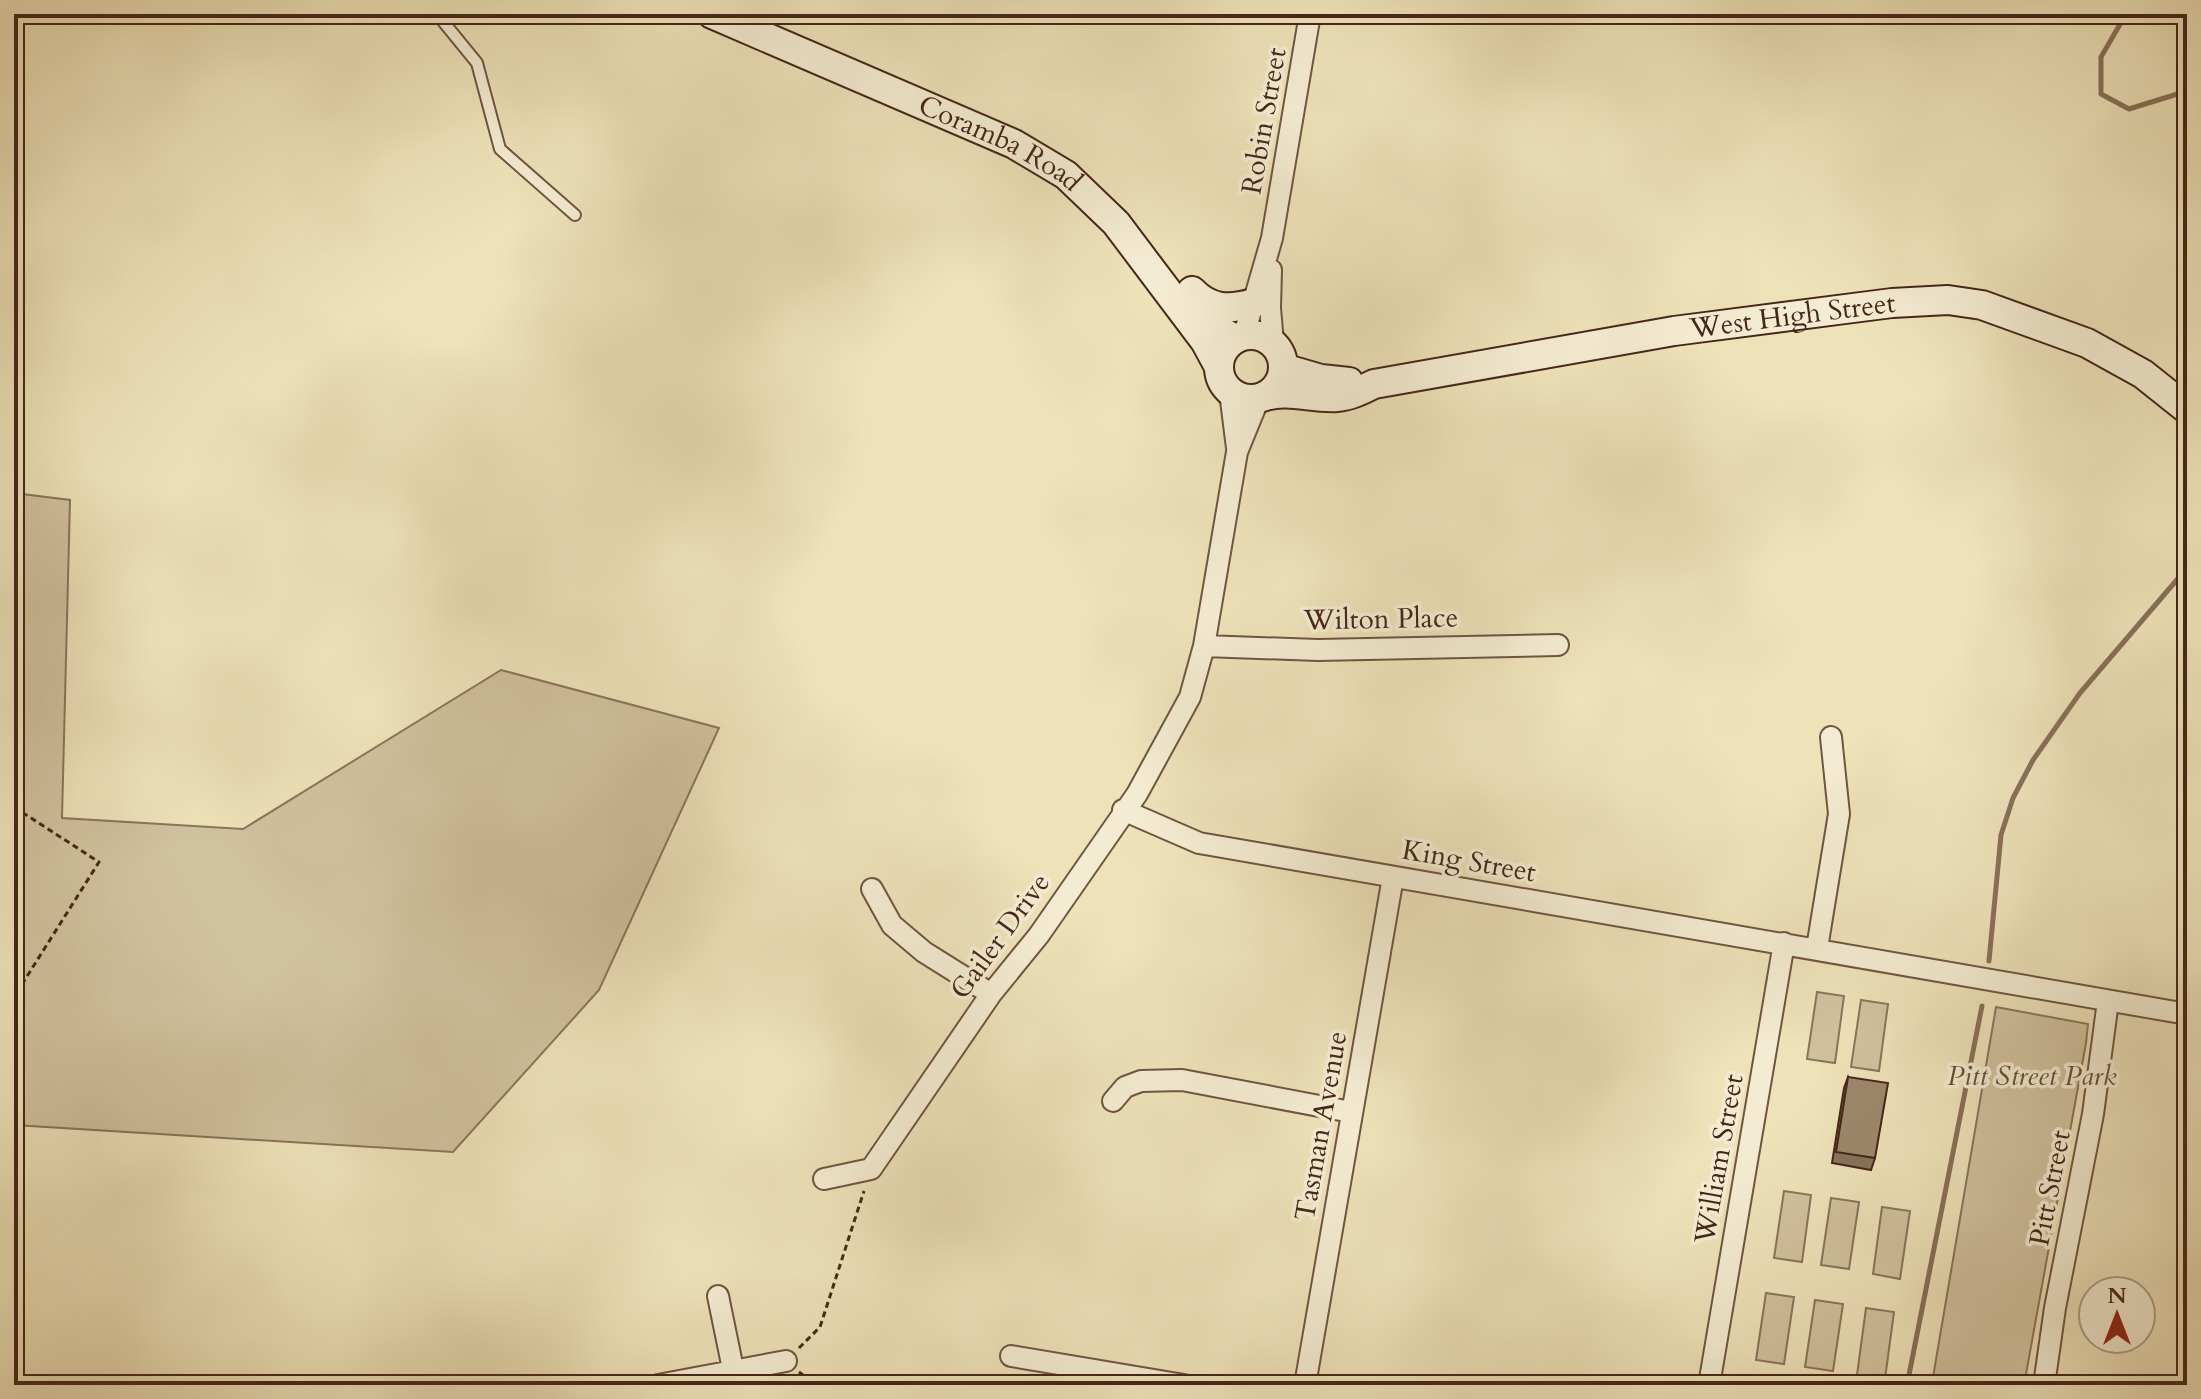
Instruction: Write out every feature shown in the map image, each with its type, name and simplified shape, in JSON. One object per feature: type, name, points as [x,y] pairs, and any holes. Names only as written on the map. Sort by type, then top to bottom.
[{"type":"main road","name":"Coramba Road","points":[[712,14],[1014,144],[1056,168],[1116,223],[1205,341],[1218,365]]},
{"type":"main road","name":"Coramba Road","points":[[753,14],[1050,146],[1085,169],[1108,189],[1144,230],[1192,291],[1209,323],[1239,337]]},
{"type":"main road","points":[[1192,291],[1200,300],[1214,307],[1236,308],[1254,303]]},
{"type":"main road","name":"West High Street","points":[[1262,397],[1277,392],[1337,397],[1374,384],[1674,331],[1892,303],[1948,300],[1982,305],[2087,343],[2143,374],[2187,409]]},
{"type":"main road","points":[[1254,335],[1278,355],[1278,384],[1262,397],[1239,397],[1230,392],[1219,375],[1218,365],[1220,355],[1239,337],[1254,335]]},
{"type":"main road","name":"West High Street","points":[[1278,355],[1321,379],[1374,384]]},
{"type":"street","name":"Robin Street","points":[[1239,337],[1254,303],[1272,238],[1310,14]]},
{"type":"street","name":"Robin Street","points":[[1272,238],[1270,308],[1278,355]]},
{"type":"street","points":[[1230,392],[1237,452]]},
{"type":"street","points":[[1123,810],[1137,794],[1190,697],[1204,646],[1237,452],[1262,397]]},
{"type":"street","name":"Wilton Place","points":[[1204,646],[1318,650],[1558,645]]},
{"type":"street","points":[[1817,948],[1839,814],[1831,737]]},
{"type":"street","name":"King Street","points":[[1123,810],[1199,843],[2187,1014]]},
{"type":"street","name":"Gailer Drive","points":[[871,1169],[991,994],[1039,935],[1123,810]]},
{"type":"street","name":"Tasman Avenue","points":[[1305,1385],[1393,877]]},
{"type":"street","points":[[872,889],[892,925],[924,952],[991,994]]},
{"type":"street","name":"William Street","points":[[1709,1385],[1784,943]]},
{"type":"street","name":"Pitt Street","points":[[2044,1385],[2055,1308],[2093,1114],[2108,1001]]},
{"type":"street","points":[[1113,1101],[1125,1087],[1141,1081],[1182,1080],[1351,1112]]},
{"type":"street","points":[[824,1179],[871,1169]]},
{"type":"street","points":[[718,1296],[733,1369]]},
{"type":"street","points":[[1011,1356],[1184,1385]]},
{"type":"street","points":[[658,1385],[786,1361]]},
{"type":"lane","points":[[437,14],[477,63],[500,149],[575,215]]},
{"type":"path","points":[[14,807],[99,862],[14,997]]},
{"type":"path","points":[[786,1361],[820,1327],[871,1169]]},
{"type":"green space","points":[[14,493],[70,500],[62,818],[243,829],[501,670],[719,728],[599,990],[453,1152],[14,1125]]},
{"type":"green space","points":[[1817,992],[1844,996],[1835,1063],[1807,1059]]},
{"type":"green space","points":[[1861,1000],[1888,1004],[1879,1071],[1851,1067]]},
{"type":"green space","name":"Pitt Street Park","points":[[1996,1007],[2088,1024],[2086,1043],[2024,1385],[1932,1383]]},
{"type":"green space","points":[[1784,1191],[1811,1195],[1802,1262],[1774,1258]]},
{"type":"green space","points":[[1831,1198],[1859,1202],[1849,1269],[1821,1265]]},
{"type":"green space","points":[[1882,1207],[1910,1211],[1900,1279],[1873,1274]]},
{"type":"green space","points":[[1766,1293],[1794,1297],[1784,1364],[1756,1360]]},
{"type":"green space","points":[[1815,1300],[1843,1304],[1833,1371],[1805,1367]]},
{"type":"green space","points":[[1866,1308],[1894,1312],[1885,1379],[1857,1375]]},
{"type":"green space","points":[[1738,1375],[1808,1385],[1736,1385]]},
{"type":"building","points":[[1848,1077],[1888,1083],[1875,1158],[1836,1152]]},
{"type":"waterway","points":[[2126,14],[2101,57],[2101,94],[2129,109],[2187,91]]},
{"type":"waterway","points":[[1989,961],[2001,835],[2013,798],[2033,760],[2080,693],[2187,568]]},
{"type":"waterway","points":[[1907,1385],[1982,1006]]}]
